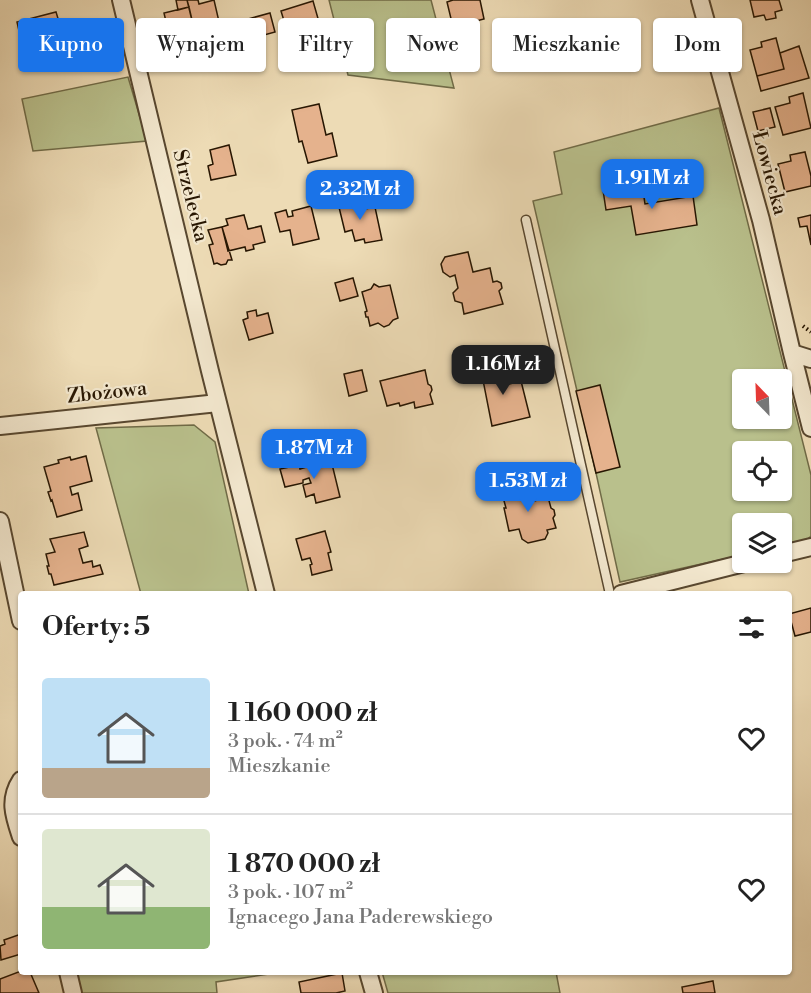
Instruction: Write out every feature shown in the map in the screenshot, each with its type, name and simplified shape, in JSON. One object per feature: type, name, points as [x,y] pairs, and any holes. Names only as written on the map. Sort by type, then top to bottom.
[{"type":"street","name":"Strzelecka","points":[[121,0],[265,591]]},
{"type":"street","name":"Łowiecka","points":[[700,0],[761,220],[811,428]]},
{"type":"street","points":[[792,353],[811,358]]},
{"type":"street","name":"Zbożowa","points":[[0,426],[218,403]]},
{"type":"street","points":[[0,521],[18,607]]},
{"type":"street","points":[[792,552],[811,547]]},
{"type":"street","points":[[633,591],[732,566]]},
{"type":"street","points":[[18,785],[14,791],[13,815],[18,829]]},
{"type":"street","points":[[69,975],[73,993]]},
{"type":"street","points":[[369,975],[374,993]]},
{"type":"lane","points":[[526,220],[609,591]]},
{"type":"green space","points":[[329,0],[431,0],[436,18],[386,18],[386,72],[450,72],[454,88],[348,75],[347,72],[374,72],[374,18],[334,18]]},
{"type":"green space","points":[[128,77],[147,141],[33,151],[22,99]]},
{"type":"green space","points":[[719,108],[784,369],[732,369],[732,429],[792,429],[792,399],[811,475],[811,536],[807,540],[792,544],[792,513],[732,513],[732,557],[620,582],[533,201],[562,194],[554,152]]},
{"type":"green space","points":[[194,425],[215,442],[248,591],[140,591],[96,428]]},
{"type":"green space","points":[[78,975],[262,975],[216,982],[217,993],[81,993]]},
{"type":"green space","points":[[383,975],[557,975],[560,993],[388,993]]},
{"type":"building","points":[[176,0],[187,0],[189,7],[178,10]]},
{"type":"building","points":[[187,0],[198,0],[199,4],[214,0],[218,18],[191,18]]},
{"type":"building","points":[[480,0],[484,19],[451,18],[447,2]]},
{"type":"building","points":[[750,0],[779,0],[782,10],[775,12],[776,18],[766,20],[764,15],[754,17]]},
{"type":"building","points":[[313,1],[318,18],[283,18],[281,11]]},
{"type":"building","points":[[189,7],[192,18],[165,18],[164,13]]},
{"type":"building","points":[[56,12],[58,18],[33,18]]},
{"type":"building","points":[[270,13],[275,32],[266,34],[266,18],[252,18]]},
{"type":"building","points":[[776,38],[784,69],[757,76],[750,50],[762,47],[761,42]]},
{"type":"building","points":[[799,46],[809,78],[761,91],[757,76],[784,69],[780,53]]},
{"type":"building","points":[[803,93],[811,128],[783,135],[775,107],[790,103],[789,97]]},
{"type":"building","points":[[319,104],[326,135],[332,133],[337,156],[308,163],[302,141],[299,142],[292,110]]},
{"type":"building","points":[[770,108],[775,127],[758,131],[753,112]]},
{"type":"building","points":[[229,145],[236,175],[211,180],[208,166],[213,164],[210,150]]},
{"type":"building","points":[[805,152],[811,186],[785,192],[778,164],[791,161],[790,155]]},
{"type":"building","points":[[642,184],[645,204],[693,196],[697,225],[636,235],[631,206],[606,210],[603,190]]},
{"type":"building","points":[[357,198],[359,210],[375,207],[382,240],[365,243],[364,239],[355,241],[352,230],[345,232],[338,203]]},
{"type":"building","points":[[311,206],[319,239],[293,245],[290,230],[280,232],[275,213],[286,210],[288,217],[293,216],[292,211]]},
{"type":"building","points":[[244,215],[248,229],[261,226],[265,242],[253,245],[254,249],[246,251],[245,247],[228,251],[222,227],[228,225],[226,219]]},
{"type":"building","points":[[811,215],[811,245],[807,226],[800,227],[798,218]]},
{"type":"building","points":[[222,227],[232,260],[221,265],[214,264],[209,245],[213,244],[208,230]]},
{"type":"building","points":[[468,252],[473,272],[490,268],[493,282],[501,283],[502,288],[499,291],[503,304],[464,314],[462,303],[455,301],[453,293],[458,288],[455,275],[450,277],[443,272],[441,264],[445,257]]},
{"type":"building","points":[[353,278],[358,296],[340,301],[335,283]]},
{"type":"building","points":[[374,284],[379,287],[390,285],[398,318],[384,327],[378,323],[370,326],[368,317],[366,317],[365,312],[367,311],[362,292],[371,289]]},
{"type":"building","points":[[256,310],[257,316],[268,313],[273,333],[249,340],[243,320],[248,318],[247,312]]},
{"type":"building","points":[[504,363],[509,384],[521,381],[530,417],[492,426],[483,380],[477,381],[475,371]]},
{"type":"building","points":[[362,370],[367,391],[349,396],[344,374]]},
{"type":"building","points":[[425,370],[432,390],[430,394],[433,404],[415,408],[414,402],[400,406],[399,403],[387,406],[380,381]]},
{"type":"building","points":[[600,385],[620,467],[596,473],[576,391]]},
{"type":"building","points":[[86,456],[92,481],[70,487],[72,495],[78,493],[82,510],[57,517],[48,492],[51,491],[44,467],[59,463],[58,460],[70,457],[71,460]]},
{"type":"building","points":[[331,460],[340,497],[316,503],[314,494],[306,497],[303,485],[311,483],[309,478],[303,480],[303,483],[285,487],[280,469],[299,465],[300,469]]},
{"type":"building","points":[[529,481],[534,501],[548,497],[551,508],[554,510],[553,518],[556,528],[547,530],[545,539],[528,543],[522,539],[519,529],[509,531],[501,490]]},
{"type":"building","points":[[325,531],[331,552],[328,553],[332,570],[312,575],[310,558],[302,560],[296,539]]},
{"type":"building","points":[[84,532],[88,546],[79,549],[83,563],[92,561],[93,567],[100,565],[103,574],[54,585],[47,566],[49,566],[46,554],[55,552],[50,539]]},
{"type":"building","points":[[811,608],[811,632],[795,636],[792,613]]},
{"type":"building","points":[[18,935],[18,955],[1,960],[0,946],[5,944],[4,940]]},
{"type":"building","points":[[18,972],[18,975],[31,975],[39,993],[0,993],[0,979]]},
{"type":"building","points":[[342,975],[345,991],[301,993],[299,982]]},
{"type":"building","points":[[713,981],[715,993],[683,993],[682,987]]}]
